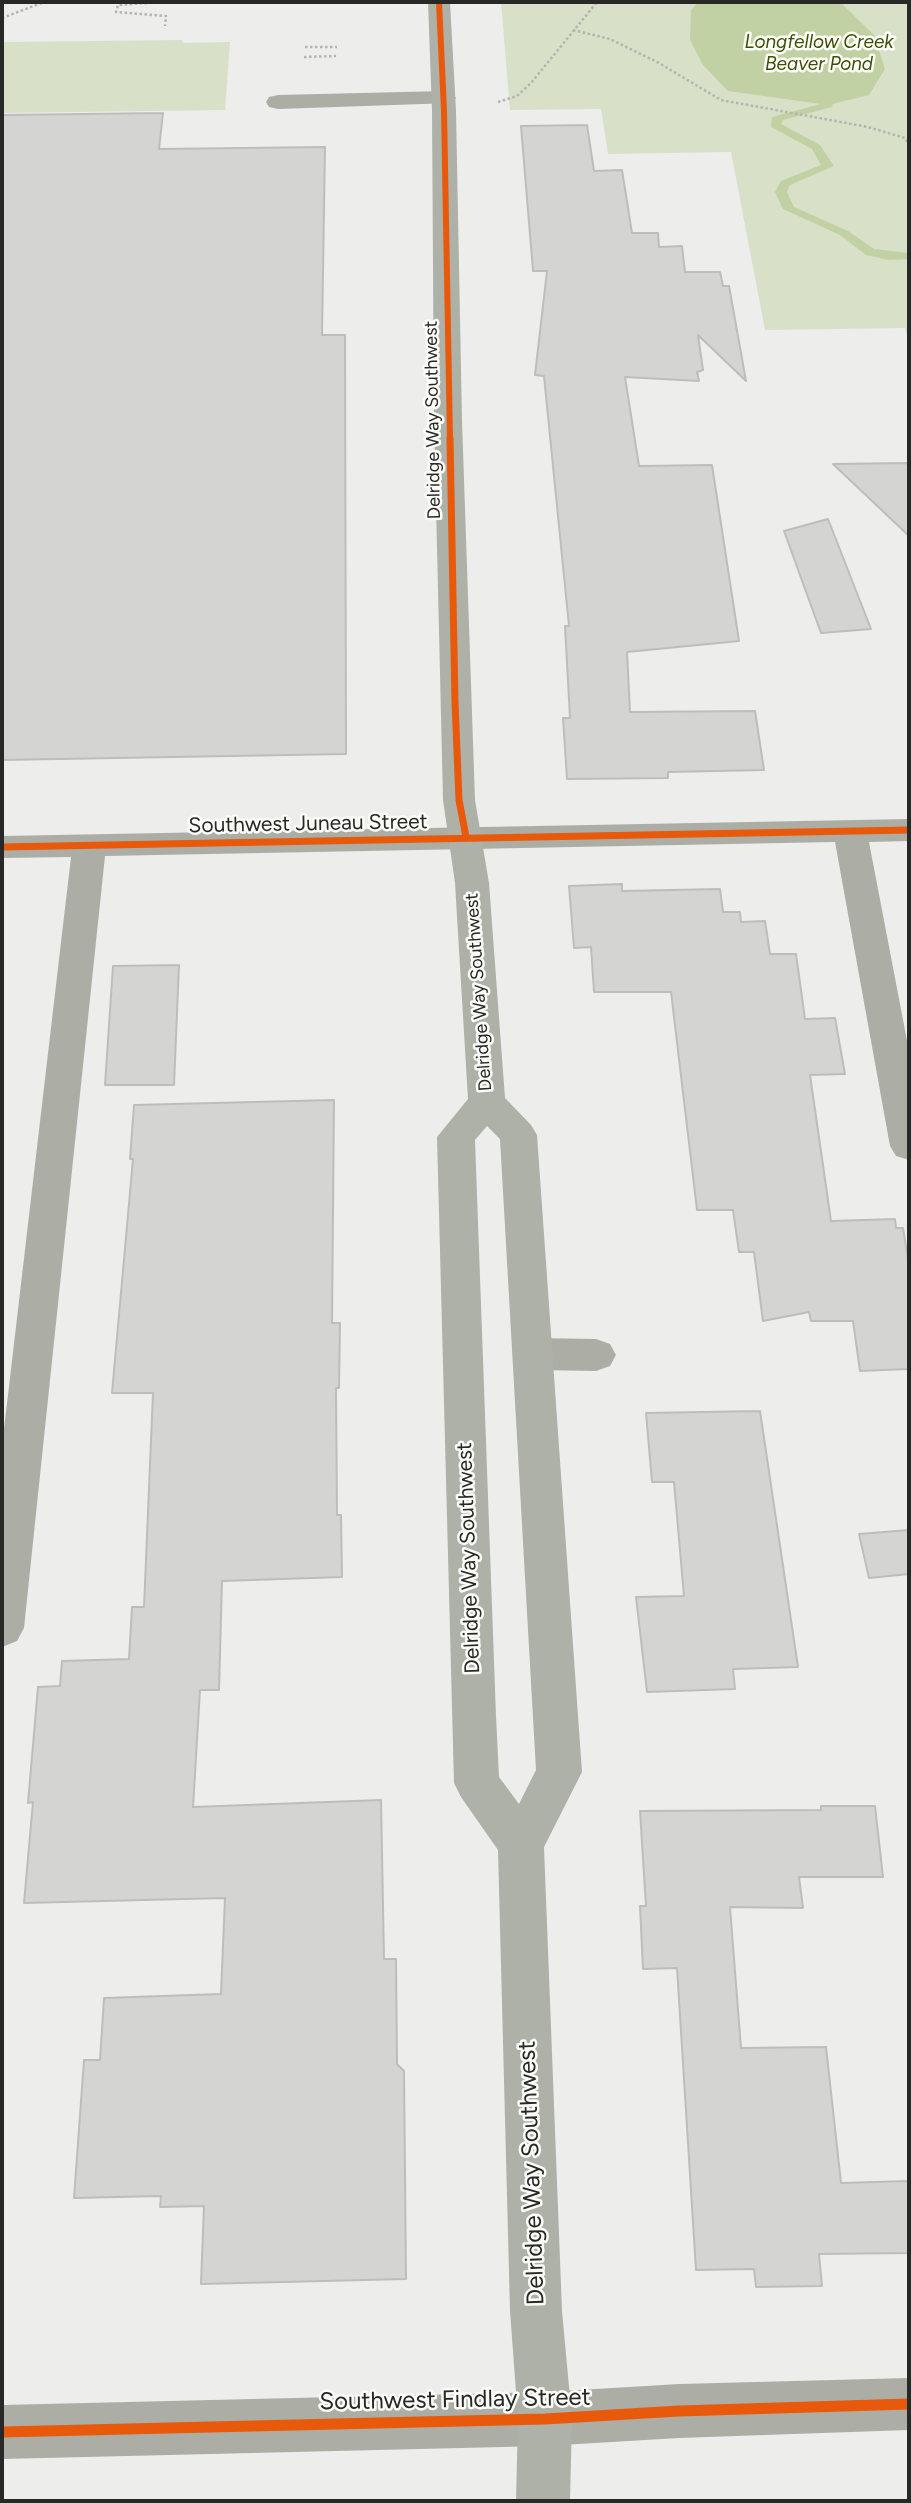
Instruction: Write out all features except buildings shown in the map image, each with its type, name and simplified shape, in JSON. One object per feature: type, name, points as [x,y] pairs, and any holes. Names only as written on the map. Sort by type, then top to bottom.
[{"type":"main road","name":"Delridge Way Southwest","points":[[439,2],[444,98],[458,800],[472,883],[487,1102],[518,1135],[559,1772],[521,1844],[536,2311],[545,2419],[543,2501]]},
{"type":"main road","name":"Delridge Way Southwest","points":[[487,1102],[456,1137],[477,1783],[521,1844]]},
{"type":"street","points":[[278,102],[444,98]]},
{"type":"street","name":"Southwest Juneau Street","points":[[2,848],[909,830]]},
{"type":"street","points":[[850,831],[909,1146]]},
{"type":"street","points":[[2,1629],[89,846]]},
{"type":"street","points":[[534,1354],[596,1355]]},
{"type":"street","name":"Southwest Findlay Street","points":[[2,2432],[545,2419],[909,2404]]},
{"type":"path","points":[[3,28],[4,18],[44,2]]},
{"type":"path","points":[[162,2],[118,5],[116,12],[166,16],[165,26]]},
{"type":"path","points":[[498,102],[517,96],[531,83],[597,2]]},
{"type":"path","points":[[573,30],[610,39],[659,63],[721,100],[868,127],[905,138],[909,144]]},
{"type":"path","points":[[304,47],[337,47]]},
{"type":"path","points":[[304,57],[336,57]]},
{"type":"shaded area","points":[[501,2],[909,2],[909,344],[905,328],[765,330],[731,152],[608,154],[601,109],[510,110]]},
{"type":"shaded area","points":[[182,40],[183,43],[230,42],[225,110],[2,113],[2,42]]},
{"type":"water","name":"Longfellow Creek Beaver Pond","points":[[698,2],[842,4],[874,35],[885,69],[869,95],[828,105],[728,91],[703,65],[690,40],[691,10]]},
{"type":"waterway","points":[[828,105],[778,117],[775,125],[816,147],[828,166],[785,183],[781,192],[789,209],[844,233],[870,252],[909,256]]},
{"type":"cycle path","points":[[439,2],[444,111],[455,702],[459,800],[466,837]]},
{"type":"cycle path","points":[[2,847],[909,830]]},
{"type":"cycle path","points":[[2,2432],[545,2419],[679,2411],[909,2404]]}]
